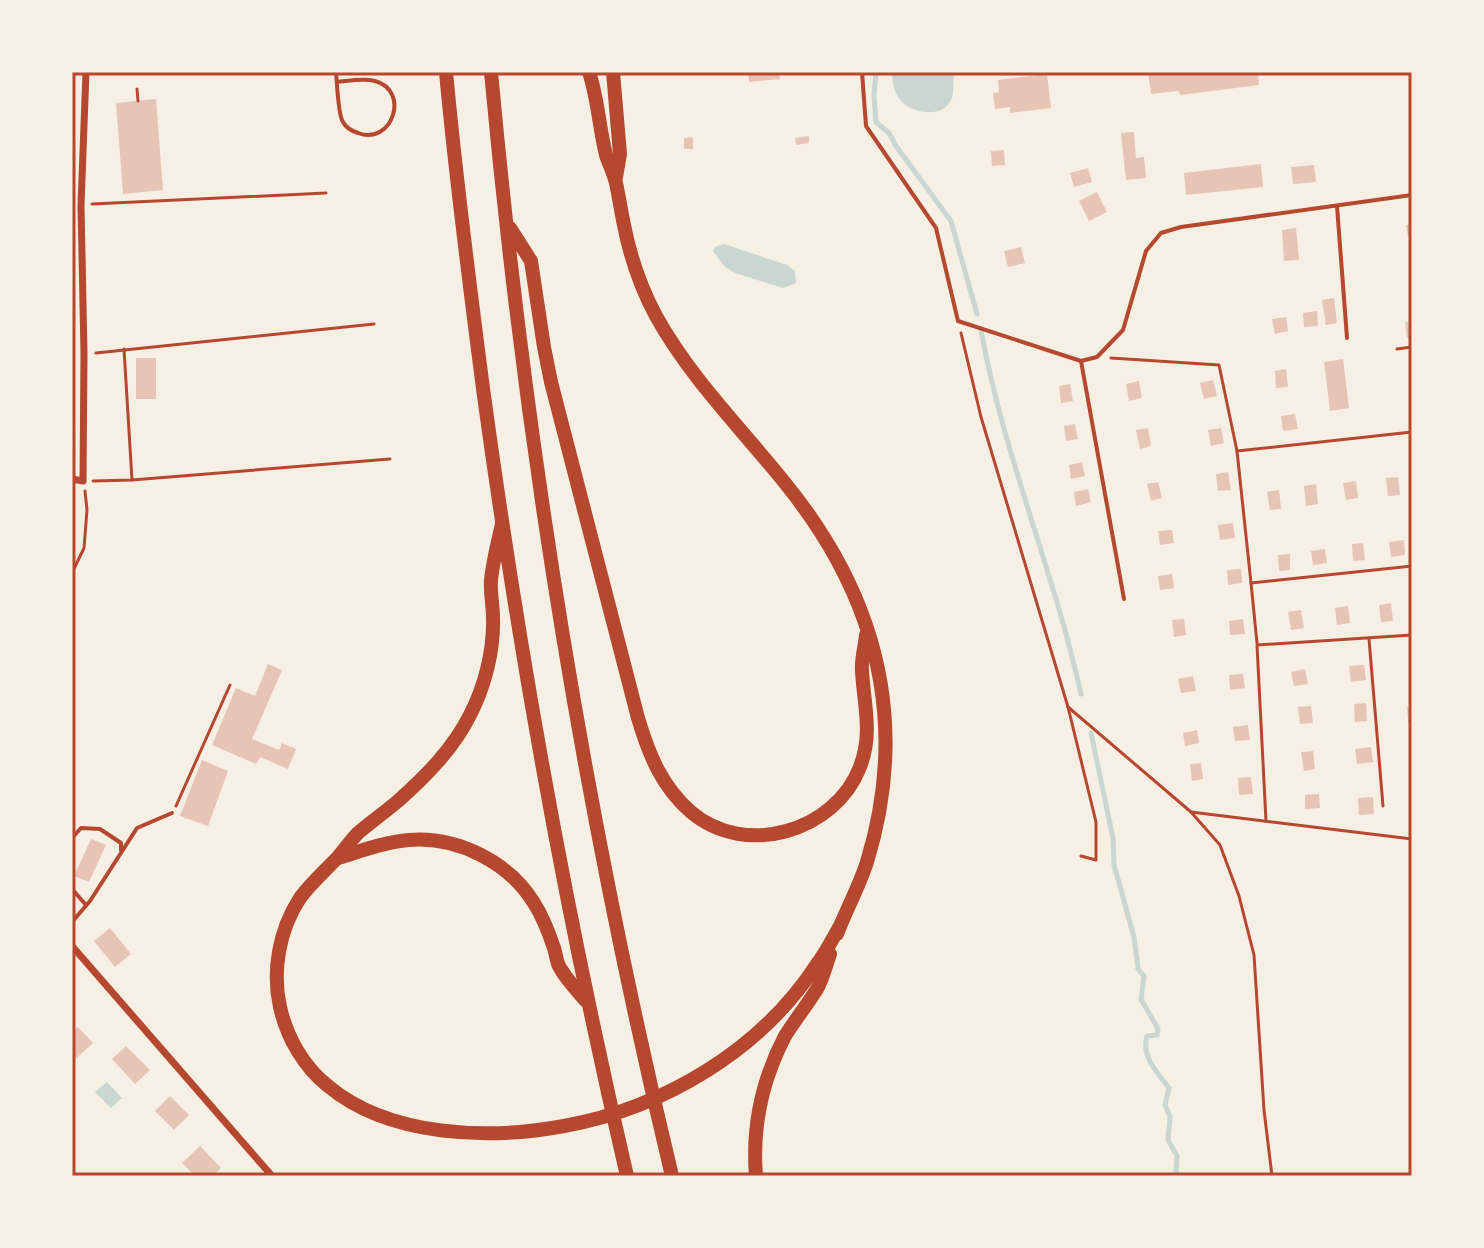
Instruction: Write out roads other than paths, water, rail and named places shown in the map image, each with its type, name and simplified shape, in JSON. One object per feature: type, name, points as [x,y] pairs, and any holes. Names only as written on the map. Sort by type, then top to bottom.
[{"type":"highway","points":[[446,72],[464,243],[502,524],[542,765],[588,1004],[627,1176]]},
{"type":"highway","points":[[491,72],[534,440],[574,702],[612,901],[672,1176]]},
{"type":"highway","points":[[589,72],[631,255],[661,325],[702,385],[818,526],[847,577],[868,627],[876,658],[885,749],[881,797],[867,863],[840,926],[819,987],[786,1035],[765,1083],[756,1127],[756,1176]]},
{"type":"highway","points":[[613,72],[620,154],[616,181]]},
{"type":"highway","points":[[510,231],[531,261],[551,382],[638,718],[653,762],[675,797],[694,815],[717,827],[751,836],[779,834],[821,816],[852,783],[865,749],[868,727],[861,668],[868,627]]},
{"type":"highway","points":[[502,524],[490,582],[493,626],[490,654],[471,713],[447,752],[433,768],[399,801],[357,834],[317,878],[300,898],[285,928],[276,975],[277,993],[287,1030],[313,1072],[348,1101],[397,1121],[441,1130],[486,1132],[549,1129],[611,1115],[671,1091],[727,1057],[776,1014],[817,965],[840,926]]},
{"type":"highway","points":[[337,858],[387,843],[411,840],[437,841],[487,858],[520,884],[534,902],[548,932],[558,965],[588,1004]]},
{"type":"street","points":[[72,479],[83,481],[81,205],[86,72]]},
{"type":"street","points":[[72,946],[272,1176]]},
{"type":"lane","points":[[336,72],[337,82],[342,122],[352,131],[365,136],[378,133],[388,125],[395,105],[385,86],[375,81],[337,82]]},
{"type":"lane","points":[[862,72],[866,126],[936,228],[958,321],[1081,361],[1097,357],[1123,330],[1146,251],[1161,233],[1181,227],[1412,195]]},
{"type":"lane","points":[[1337,206],[1347,338]]},
{"type":"lane","points":[[1081,361],[1124,599]]},
{"type":"lane","points":[[72,922],[87,905],[137,828],[172,813]]},
{"type":"lane","points":[[72,838],[81,828],[100,829],[121,843],[122,852]]},
{"type":"lane","points":[[72,889],[87,905]]},
{"type":"waterway","points":[[876,72],[876,122],[889,133],[951,221],[977,314]]},
{"type":"waterway","points":[[981,330],[1002,422],[1081,694]]},
{"type":"waterway","points":[[1091,733],[1113,838],[1114,865],[1134,937],[1138,969],[1144,976],[1141,999],[1158,1029],[1157,1035],[1147,1036],[1146,1051],[1151,1064],[1169,1088],[1165,1105],[1170,1117],[1168,1140],[1177,1156],[1178,1176]]}]
